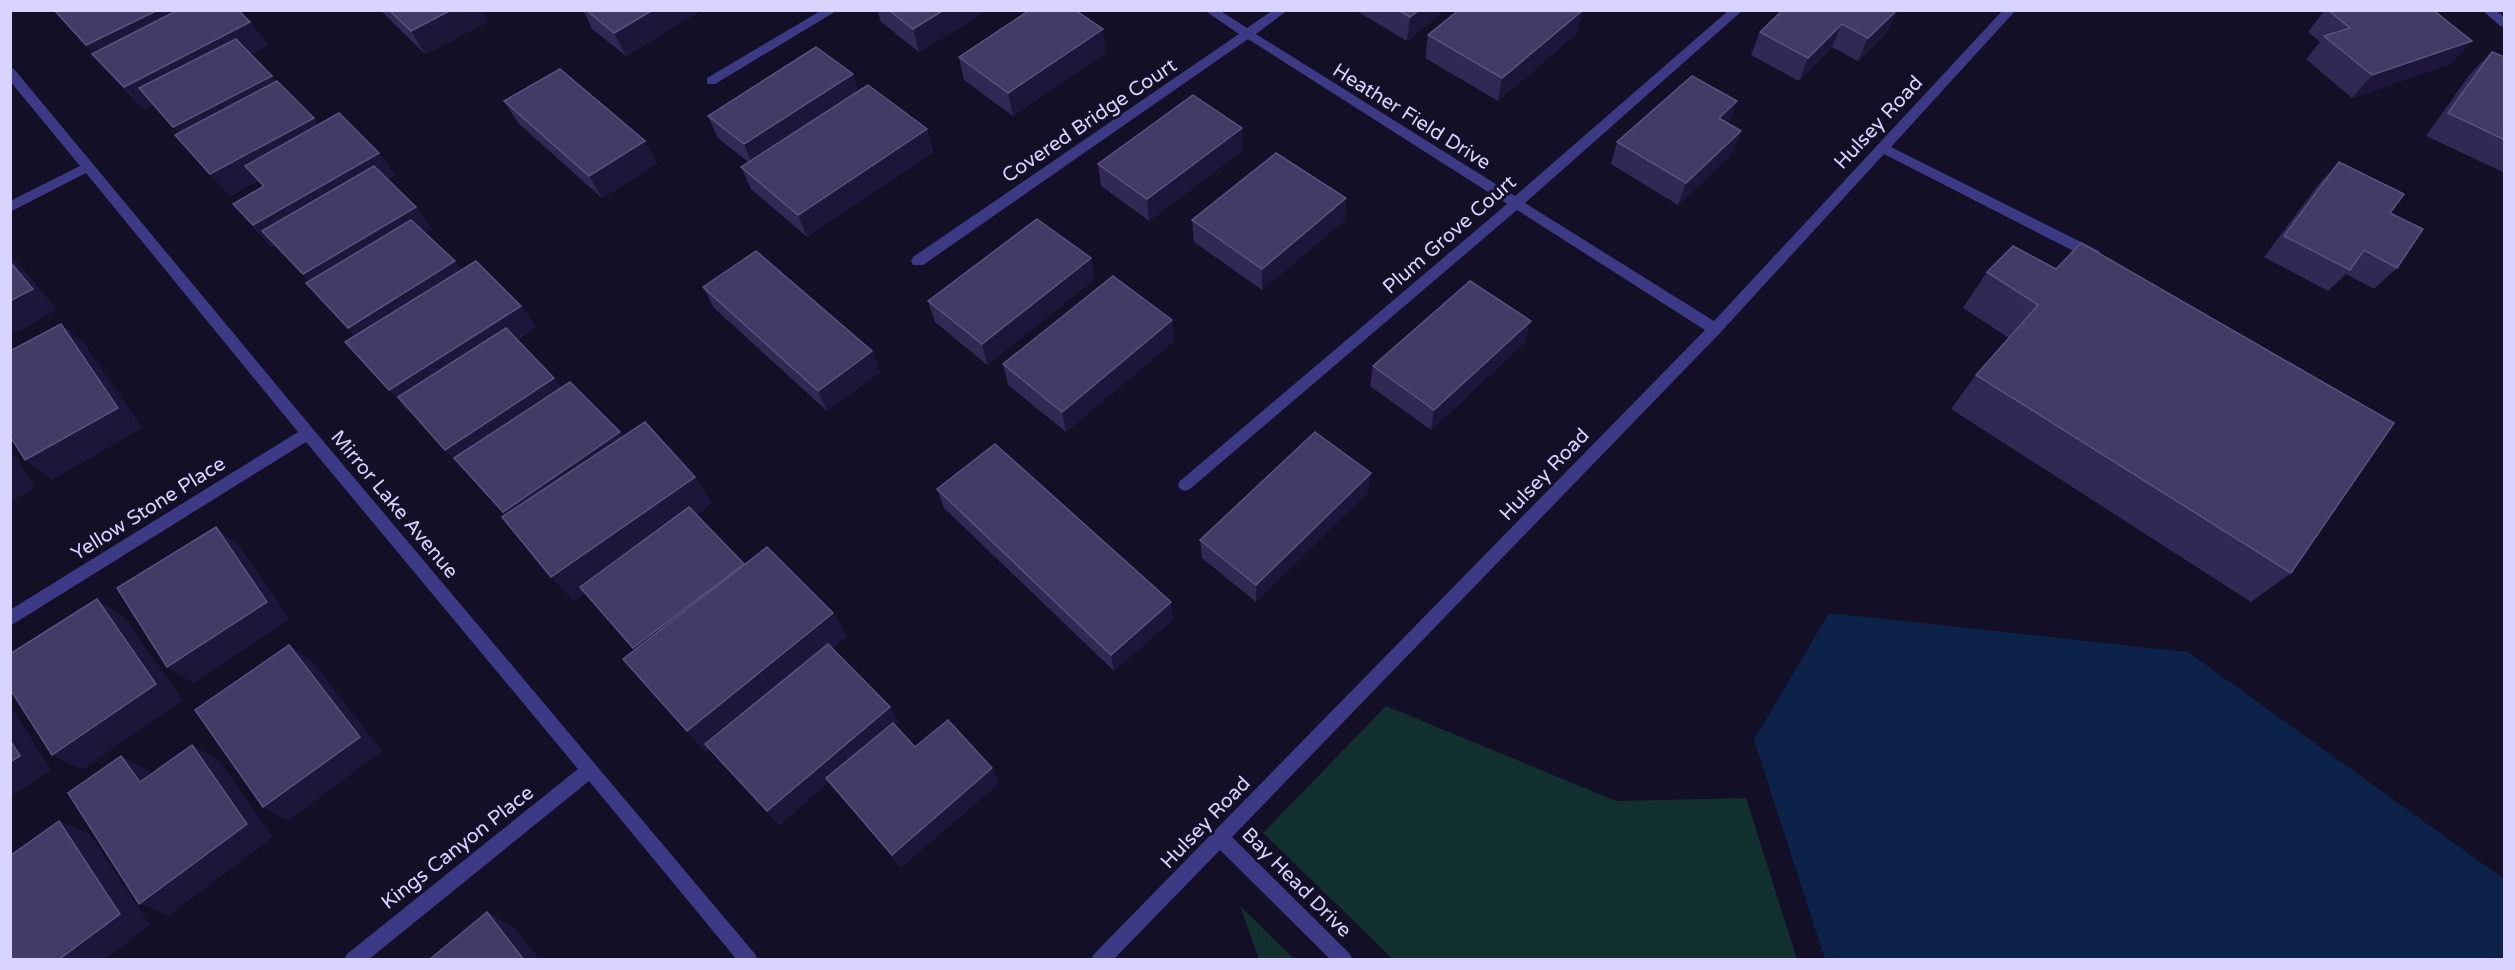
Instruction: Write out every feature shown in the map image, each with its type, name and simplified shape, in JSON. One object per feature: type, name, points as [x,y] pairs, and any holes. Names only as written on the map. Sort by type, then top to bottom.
[{"type":"street","points":[[711,81],[832,10]]},
{"type":"street","name":"Heather Field Drive","points":[[1210,10],[1715,329]]},
{"type":"street","name":"Covered Bridge Court","points":[[918,261],[1282,10]]},
{"type":"street","name":"Plum Grove Court","points":[[1185,485],[1515,204],[1737,10]]},
{"type":"street","name":"Hulsey Road","points":[[1100,960],[1715,329],[2010,10]]},
{"type":"street","points":[[2488,10],[2505,23]]},
{"type":"street","name":"Mirror Lake Avenue","points":[[10,72],[308,433],[749,960]]},
{"type":"street","points":[[1883,148],[2105,261]]},
{"type":"street","points":[[10,207],[88,167]]},
{"type":"street","name":"Yellow Stone Place","points":[[10,619],[308,433]]},
{"type":"street","name":"Kings Canyon Place","points":[[353,960],[590,770]]},
{"type":"street","name":"Bay Head Drive","points":[[1219,837],[1344,960]]},
{"type":"green space","points":[[1386,706],[1616,801],[1746,798],[1797,959],[1393,959],[1263,833]]},
{"type":"green space","points":[[1240,906],[1294,959],[1259,959]]},
{"type":"water","points":[[1829,613],[2188,652],[2504,879],[2504,959],[1825,959],[1754,740]]},
{"type":"building","points":[[158,10],[86,45],[55,11]]},
{"type":"building","points":[[178,10],[238,10],[250,22],[124,87],[92,54]]},
{"type":"building","points":[[389,10],[451,10],[411,31]]},
{"type":"building","points":[[586,10],[653,10],[614,33]]},
{"type":"building","points":[[889,10],[944,10],[913,29]]},
{"type":"building","points":[[1030,10],[1075,10],[1103,29],[1008,93],[959,57]]},
{"type":"building","points":[[1398,10],[1419,10],[1410,17]]},
{"type":"building","points":[[1459,10],[1582,11],[1502,78],[1428,35]]},
{"type":"building","points":[[1783,10],[1897,10],[1868,38],[1842,24],[1808,58],[1760,32]]},
{"type":"building","points":[[2328,10],[2433,10],[2472,41],[2372,75],[2324,36],[2350,28]]},
{"type":"building","points":[[236,39],[272,76],[173,127],[139,88]]},
{"type":"building","points":[[816,47],[853,74],[744,144],[708,116]]},
{"type":"building","points":[[2492,52],[2505,57],[2505,140],[2448,113]]},
{"type":"building","points":[[560,69],[645,141],[589,176],[504,101]]},
{"type":"building","points":[[1692,76],[1737,101],[1719,118],[1741,131],[1686,183],[1617,142]]},
{"type":"building","points":[[277,81],[314,118],[210,174],[175,135]]},
{"type":"building","points":[[868,85],[927,129],[798,215],[741,167]]},
{"type":"building","points":[[1193,95],[1242,128],[1147,199],[1098,164]]},
{"type":"building","points":[[339,113],[379,153],[253,225],[233,204],[264,186],[245,166]]},
{"type":"building","points":[[1276,153],[1346,198],[1262,269],[1192,220]]},
{"type":"building","points":[[2339,162],[2404,194],[2390,213],[2423,229],[2397,268],[2364,250],[2350,270],[2284,236]]},
{"type":"building","points":[[374,166],[416,207],[303,274],[262,231]]},
{"type":"building","points":[[1037,219],[1091,258],[982,344],[928,301]]},
{"type":"building","points":[[411,220],[455,261],[348,328],[306,283]]},
{"type":"building","points":[[2081,243],[2394,423],[2291,573],[1976,375],[2038,305],[1987,272],[2013,246],[2056,269]]},
{"type":"building","points":[[756,251],[872,351],[818,391],[703,287]]},
{"type":"building","points":[[476,261],[521,306],[389,390],[345,342]]},
{"type":"building","points":[[10,262],[33,289],[10,301]]},
{"type":"building","points":[[1113,276],[1172,320],[1062,412],[1003,364]]},
{"type":"building","points":[[1470,281],[1531,321],[1434,410],[1373,366]]},
{"type":"building","points":[[61,324],[118,408],[25,460],[10,436],[10,351]]},
{"type":"building","points":[[506,328],[554,378],[445,450],[398,397]]},
{"type":"building","points":[[570,382],[620,432],[503,512],[454,458]]},
{"type":"building","points":[[645,422],[695,477],[551,577],[502,517]]},
{"type":"building","points":[[1315,432],[1371,473],[1256,585],[1200,540]]},
{"type":"building","points":[[995,444],[1171,602],[1111,655],[937,489]]},
{"type":"building","points":[[689,507],[744,564],[633,648],[580,587]]},
{"type":"building","points":[[216,527],[267,602],[167,667],[117,588]]},
{"type":"building","points":[[767,547],[833,613],[687,731],[623,659]]},
{"type":"building","points":[[97,599],[156,684],[52,755],[10,689],[10,654]]},
{"type":"building","points":[[828,644],[890,707],[767,811],[705,744]]},
{"type":"building","points":[[289,645],[360,737],[263,807],[195,710]]},
{"type":"building","points":[[948,720],[992,768],[892,855],[826,778],[893,723],[915,747]]},
{"type":"building","points":[[10,740],[20,756],[10,762]]},
{"type":"building","points":[[192,745],[247,824],[139,904],[68,793],[121,756],[140,782]]},
{"type":"building","points":[[59,821],[120,914],[58,960],[10,960],[10,856]]},
{"type":"building","points":[[487,912],[524,960],[429,960]]}]
